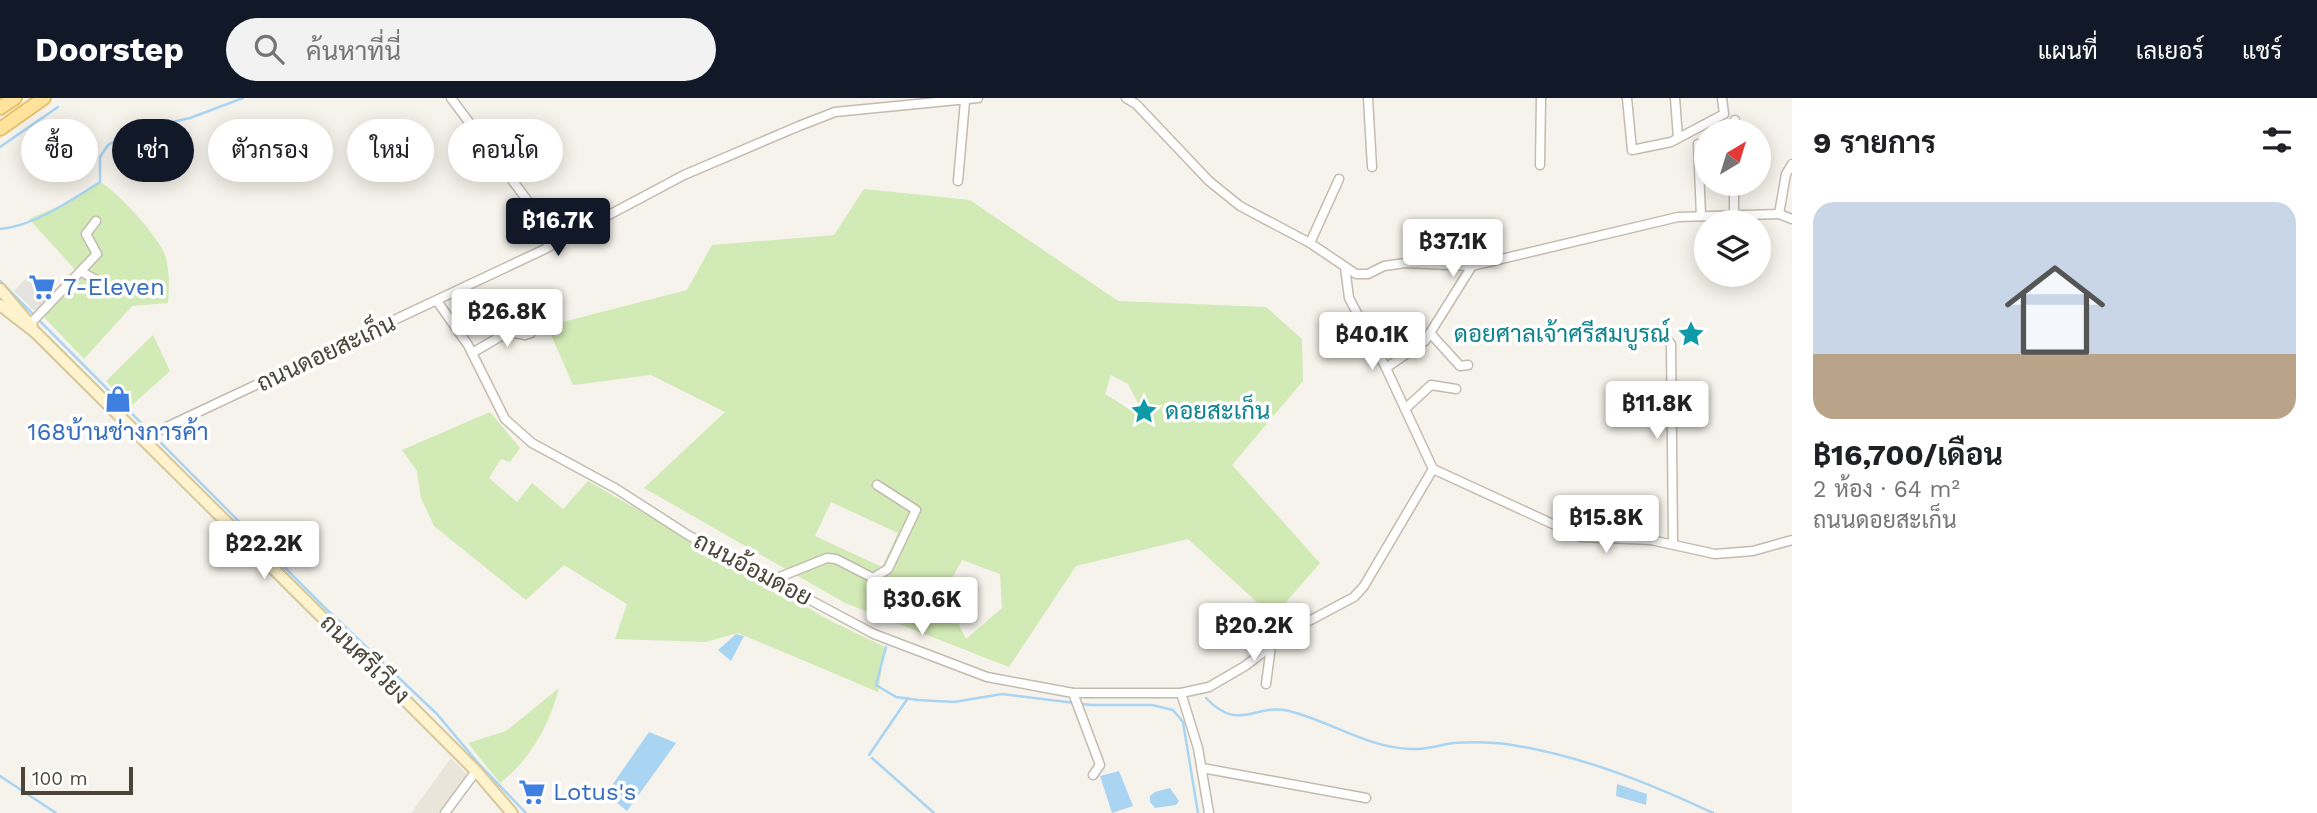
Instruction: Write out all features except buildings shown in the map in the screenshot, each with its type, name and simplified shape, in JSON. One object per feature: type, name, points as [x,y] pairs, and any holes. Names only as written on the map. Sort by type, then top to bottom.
[{"type":"main road","points":[[0,108],[15,98]]},
{"type":"main road","points":[[0,129],[44,98]]},
{"type":"main road","name":"ถนนศรีเวียง","points":[[0,289],[35,322],[141,439],[476,771],[508,811]]},
{"type":"main road","name":"ถนนศรีเวียง","points":[[0,305],[35,322]]},
{"type":"street","points":[[451,98],[530,204],[549,246]]},
{"type":"street","name":"ถนนดอยสะเก็น","points":[[141,439],[437,301],[684,175],[835,112],[978,98]]},
{"type":"street","points":[[1126,98],[1136,104],[1209,181],[1240,206],[1310,243],[1356,274],[1368,274],[1384,266],[1405,263],[1472,266],[1678,217],[1694,216]]},
{"type":"street","points":[[1368,98],[1372,167]]},
{"type":"street","points":[[1540,165],[1541,98]]},
{"type":"street","points":[[1627,98],[1632,150],[1678,138],[1724,114],[1722,98]]},
{"type":"street","points":[[1675,98],[1678,138]]},
{"type":"street","points":[[958,181],[965,101]]},
{"type":"street","points":[[1779,214],[1786,174],[1792,164]]},
{"type":"street","points":[[1310,243],[1339,179]]},
{"type":"street","points":[[1771,214],[1792,219]]},
{"type":"street","points":[[35,322],[97,254],[86,234],[96,221]]},
{"type":"street","points":[[1386,368],[1418,349],[1472,266]]},
{"type":"street","points":[[1345,267],[1349,298],[1386,368],[1433,469],[1581,537],[1673,543],[1715,554],[1753,551],[1792,540]]},
{"type":"street","points":[[82,272],[117,292]]},
{"type":"street","name":"ถนนอ้อมดอย","points":[[437,301],[472,353],[505,419],[532,443],[615,488],[688,535],[874,634],[975,673],[1073,693],[1181,693],[1209,687],[1294,629],[1354,597],[1364,586],[1433,469]]},
{"type":"street","points":[[1658,330],[1671,344],[1673,543]]},
{"type":"street","points":[[472,353],[508,332],[531,333]]},
{"type":"street","points":[[1430,333],[1460,366],[1468,365]]},
{"type":"street","points":[[1405,409],[1431,385],[1456,390]]},
{"type":"street","points":[[772,580],[827,558],[836,559],[873,578],[882,575],[888,569],[916,510],[877,485]]},
{"type":"street","points":[[1266,684],[1271,646]]},
{"type":"street","points":[[1073,693],[1100,765],[1093,775]]},
{"type":"street","points":[[1181,693],[1202,768],[1209,813]]},
{"type":"street","points":[[1202,768],[1366,798]]},
{"type":"street","points":[[445,813],[476,771]]},
{"type":"shaded area","points":[[27,277],[51,300],[38,314],[14,291]]},
{"type":"shaded area","points":[[451,758],[471,778],[445,813],[411,813]]},
{"type":"green space","points":[[100,182],[137,215],[161,247],[168,267],[168,303],[132,306],[84,359],[44,317],[82,277],[29,219],[64,204]]},
{"type":"green space","points":[[864,189],[970,200],[1118,301],[1266,307],[1302,339],[1303,381],[1232,465],[1320,563],[1273,617],[1188,539],[1076,566],[1009,667],[845,603],[644,488],[725,412],[651,375],[573,385],[547,326],[687,290],[712,245],[834,235]],"holes":[[[1111,375],[1128,384],[1147,420],[1105,394]],[[831,502],[898,533],[882,567],[815,536]],[[962,560],[1000,574],[1002,608],[966,639],[944,593]]]},
{"type":"green space","points":[[153,335],[170,371],[130,407],[106,381]]},
{"type":"green space","points":[[490,412],[520,448],[510,462],[501,459],[489,478],[517,502],[532,483],[563,509],[588,481],[829,620],[885,647],[878,692],[738,633],[705,642],[615,639],[627,604],[564,565],[526,600],[434,526],[421,498],[417,471],[402,450]]},
{"type":"green space","points":[[559,688],[550,715],[537,740],[521,764],[500,783],[468,743],[506,731]]},
{"type":"water","points":[[736,634],[744,636],[731,661],[718,650]]},
{"type":"water","points":[[649,732],[676,743],[627,811],[606,794]]},
{"type":"water","points":[[1119,771],[1133,806],[1112,813],[1100,776]]},
{"type":"water","points":[[1617,784],[1647,794],[1646,805],[1616,796]]},
{"type":"water","points":[[1170,788],[1179,801],[1176,805],[1155,808],[1150,802],[1150,796]]},
{"type":"waterway","points":[[0,229],[39,218],[100,182],[100,157],[108,145],[133,131],[190,118],[243,98]]},
{"type":"waterway","points":[[0,147],[58,107]]},
{"type":"waterway","points":[[0,281],[323,606],[437,714],[478,763],[526,813]]},
{"type":"waterway","points":[[886,647],[876,685],[896,697],[954,702],[1002,694],[1091,705],[1152,705],[1173,710],[1183,722],[1198,813]]},
{"type":"waterway","points":[[869,755],[908,698]]},
{"type":"waterway","points":[[1206,698],[1228,714],[1289,711],[1364,739],[1395,747],[1417,749],[1453,743],[1482,742],[1538,750],[1615,772],[1713,813]]},
{"type":"waterway","points":[[872,758],[934,813]]},
{"type":"waterway","points":[[0,776],[56,813]]},
{"type":"place","name":"7-Eleven","points":[[42,287]]},
{"type":"place","name":"ดอยศาลเจ้าศรีสมบูรณ์","points":[[1691,334]]},
{"type":"place","name":"168บ้านช่างการค้า","points":[[118,399]]},
{"type":"place","name":"ดอยสะเก็น","points":[[1144,411]]},
{"type":"place","name":"Lotus's","points":[[532,792]]}]
